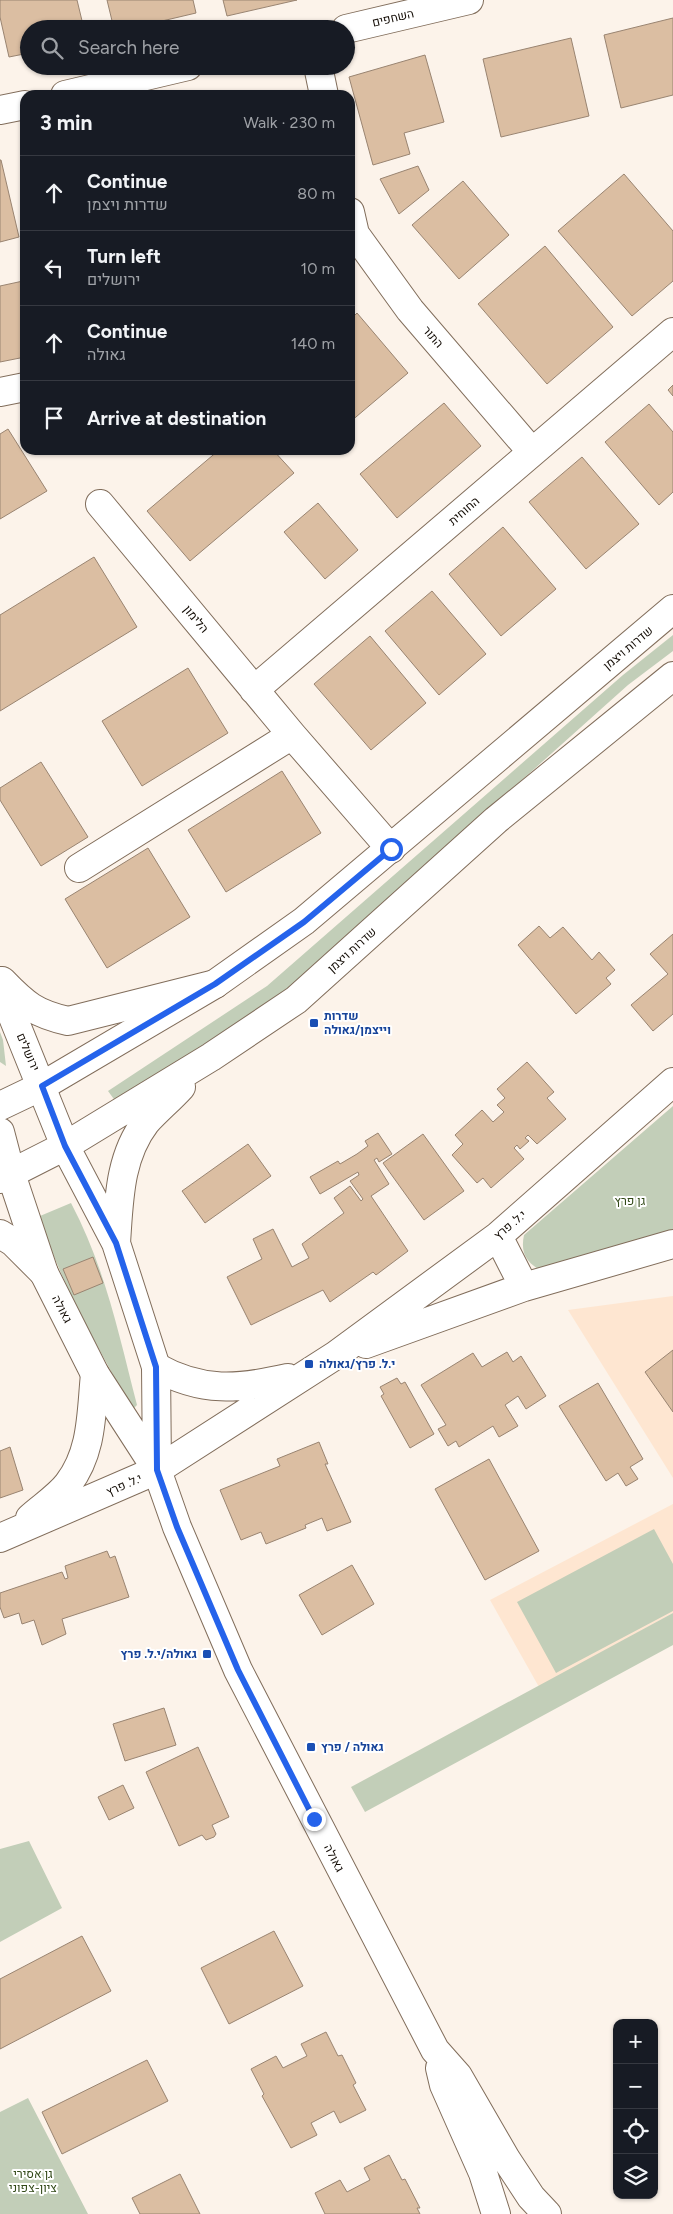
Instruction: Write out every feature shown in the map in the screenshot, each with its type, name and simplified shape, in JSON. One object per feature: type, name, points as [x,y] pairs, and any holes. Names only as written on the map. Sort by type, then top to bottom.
[{"type":"street","name":"השחפים","points":[[355,27],[469,0]]},
{"type":"street","points":[[87,90],[150,75]]},
{"type":"street","points":[[320,75],[323,90]]},
{"type":"street","points":[[0,110],[20,105]]},
{"type":"street","name":"התור","points":[[355,234],[410,310],[532,452]]},
{"type":"street","name":"החוחית","points":[[254,690],[673,332]]},
{"type":"street","points":[[0,392],[20,388]]},
{"type":"street","name":"הלימון","points":[[100,504],[254,690],[391,849]]},
{"type":"street","name":"שדרות ויצמן","points":[[0,1106],[42,1086],[215,984],[304,922],[673,609]]},
{"type":"street","name":"שדרות ויצמן","points":[[5,1176],[65,1146],[210,1057],[296,1000],[496,820],[673,676]]},
{"type":"street","points":[[79,868],[292,735]]},
{"type":"street","points":[[0,979],[21,1001],[44,1016],[68,1021],[215,984]]},
{"type":"street","name":"ירושלים","points":[[0,986],[65,1146]]},
{"type":"street","points":[[116,1243],[121,1185],[127,1156],[146,1123],[210,1057]]},
{"type":"street","name":"י.ל. פרץ","points":[[5,1537],[157,1470],[336,1355],[498,1236],[673,1082]]},
{"type":"street","name":"גאולה","points":[[0,1132],[5,1176],[44,1273],[95,1374],[157,1470],[177,1527],[238,1670],[435,2050],[444,2085],[483,2172],[496,2214]]},
{"type":"street","name":"גאולה","points":[[65,1146],[116,1243],[156,1367],[157,1470]]},
{"type":"street","points":[[0,1234],[13,1242],[44,1273]]},
{"type":"street","points":[[498,1236],[524,1287]]},
{"type":"street","name":"י.ל. פרץ","points":[[336,1355],[524,1287],[673,1244]]},
{"type":"street","name":"י.ל. פרץ","points":[[156,1367],[191,1384],[221,1388],[251,1386],[307,1374]]},
{"type":"street","name":"י.ל. פרץ","points":[[5,1537],[67,1485],[83,1458],[90,1435],[95,1374]]},
{"type":"street","name":"גאולה","points":[[435,2050],[458,2076],[506,2159],[531,2197],[547,2214]]},
{"type":"shaded area","points":[[673,1296],[673,1478],[568,1310]]},
{"type":"shaded area","points":[[673,1504],[673,1613],[539,1687],[490,1600]]},
{"type":"green space","points":[[673,635],[673,651],[628,685],[266,1009],[116,1102],[108,1091],[267,986],[623,675]]},
{"type":"green space","points":[[0,1032],[3,1040],[6,1066],[0,1062]]},
{"type":"green space","name":"גן פרץ","points":[[673,1106],[673,1233],[543,1272],[533,1265],[524,1253],[524,1235]]},
{"type":"green space","points":[[71,1203],[93,1252],[110,1302],[137,1405],[132,1410],[69,1291],[48,1242],[40,1216]]},
{"type":"green space","points":[[654,1529],[673,1564],[673,1611],[556,1673],[517,1602]]},
{"type":"green space","points":[[673,1613],[673,1645],[365,1812],[351,1787]]},
{"type":"green space","points":[[29,1841],[62,1908],[0,1942],[0,1849]]},
{"type":"green space","name":"גן אסירי ציון-צפוני","points":[[28,2098],[88,2214],[0,2214],[0,2112]]},
{"type":"building","points":[[0,0],[77,0],[82,20],[20,20],[20,55],[9,57],[0,17]]},
{"type":"building","points":[[107,0],[193,0],[196,13],[166,20],[112,20]]},
{"type":"building","points":[[223,0],[297,0],[227,16]]},
{"type":"building","points":[[673,18],[673,95],[621,108],[604,35]]},
{"type":"building","points":[[571,38],[589,116],[501,137],[483,59]]},
{"type":"building","points":[[425,55],[444,122],[404,133],[410,154],[373,165],[355,99],[355,90],[353,90],[349,77]]},
{"type":"building","points":[[0,160],[19,237],[0,242]]},
{"type":"building","points":[[418,166],[429,190],[399,214],[380,179]]},
{"type":"building","points":[[624,174],[673,231],[673,281],[632,316],[558,231]]},
{"type":"building","points":[[463,181],[509,235],[459,279],[412,225]]},
{"type":"building","points":[[545,246],[613,327],[547,384],[478,304]]},
{"type":"building","points":[[20,282],[20,358],[0,362],[0,286]]},
{"type":"building","points":[[357,313],[408,373],[355,418],[355,315]]},
{"type":"building","points":[[673,385],[673,396],[668,390]]},
{"type":"building","points":[[444,403],[481,446],[397,518],[360,474]]},
{"type":"building","points":[[649,404],[673,432],[673,492],[659,505],[605,442]]},
{"type":"building","points":[[8,429],[20,448],[20,455],[24,455],[47,491],[0,519],[0,434]]},
{"type":"building","points":[[213,455],[278,455],[294,473],[190,561],[147,511]]},
{"type":"building","points":[[582,457],[639,524],[586,569],[529,502]]},
{"type":"building","points":[[318,503],[358,550],[325,579],[284,532]]},
{"type":"building","points":[[503,527],[556,589],[501,636],[449,574]]},
{"type":"building","points":[[94,557],[137,627],[0,711],[0,615]]},
{"type":"building","points":[[432,591],[486,654],[439,695],[385,631]]},
{"type":"building","points":[[370,636],[426,703],[371,750],[314,684]]},
{"type":"building","points":[[188,668],[228,733],[142,786],[102,721]]},
{"type":"building","points":[[41,762],[88,837],[41,866],[0,800],[0,788]]},
{"type":"building","points":[[282,771],[321,833],[226,892],[188,830]]},
{"type":"building","points":[[148,848],[190,917],[107,968],[65,899]]},
{"type":"building","points":[[539,926],[550,938],[563,927],[592,960],[599,952],[615,970],[606,978],[611,984],[576,1014],[518,945]]},
{"type":"building","points":[[673,934],[673,1014],[653,1031],[631,1005],[668,974],[650,954]]},
{"type":"building","points":[[527,1062],[554,1092],[547,1098],[566,1119],[537,1144],[528,1135],[525,1138],[529,1141],[520,1149],[517,1145],[514,1148],[524,1159],[491,1188],[483,1178],[477,1183],[452,1155],[463,1144],[455,1135],[482,1110],[493,1122],[504,1112],[497,1105],[505,1098],[497,1089]]},
{"type":"building","points":[[378,1133],[392,1154],[379,1162],[377,1158],[374,1160],[389,1184],[371,1196],[408,1251],[376,1275],[373,1272],[330,1302],[323,1290],[251,1325],[227,1277],[262,1259],[253,1239],[273,1229],[292,1267],[309,1258],[302,1244],[344,1213],[334,1198],[350,1186],[361,1201],[363,1199],[350,1181],[359,1175],[358,1172],[320,1194],[310,1177],[338,1161],[340,1164],[357,1154],[368,1146],[365,1141]]},
{"type":"building","points":[[423,1134],[464,1191],[424,1220],[383,1163]]},
{"type":"building","points":[[248,1144],[271,1176],[205,1223],[182,1191]]},
{"type":"building","points":[[93,1257],[103,1283],[74,1295],[63,1269]]},
{"type":"building","points":[[673,1350],[673,1412],[645,1372]]},
{"type":"building","points":[[507,1352],[513,1362],[521,1356],[546,1396],[526,1409],[518,1396],[505,1405],[518,1426],[499,1437],[493,1426],[459,1447],[456,1441],[448,1446],[438,1429],[446,1425],[421,1385],[473,1353],[482,1367]]},
{"type":"building","points":[[397,1378],[401,1384],[405,1382],[434,1434],[410,1448],[381,1396],[384,1394],[380,1387]]},
{"type":"building","points":[[598,1383],[643,1459],[630,1467],[638,1479],[626,1486],[618,1473],[606,1481],[559,1406]]},
{"type":"building","points":[[319,1442],[328,1464],[325,1464],[351,1522],[327,1531],[322,1518],[305,1525],[306,1528],[266,1544],[261,1532],[241,1540],[220,1490],[280,1466],[277,1459]]},
{"type":"building","points":[[10,1447],[23,1490],[0,1498],[0,1451]]},
{"type":"building","points":[[489,1459],[539,1551],[485,1580],[435,1489]]},
{"type":"building","points":[[107,1551],[110,1558],[115,1556],[129,1597],[62,1619],[66,1634],[42,1645],[34,1620],[22,1624],[19,1613],[4,1618],[0,1607],[0,1593],[62,1572],[65,1579],[68,1578],[65,1566]]},
{"type":"building","points":[[352,1565],[374,1604],[322,1635],[299,1595]]},
{"type":"building","points":[[164,1708],[176,1745],[125,1761],[113,1724]]},
{"type":"building","points":[[198,1747],[229,1817],[212,1825],[216,1834],[214,1837],[206,1840],[202,1835],[179,1846],[146,1772]]},
{"type":"building","points":[[123,1785],[134,1808],[109,1820],[98,1797]]},
{"type":"building","points":[[274,1931],[303,1986],[229,2024],[201,1968]]},
{"type":"building","points":[[82,1936],[111,1991],[0,2049],[0,1979]]},
{"type":"building","points":[[326,2032],[338,2056],[342,2055],[356,2083],[353,2085],[366,2110],[340,2123],[334,2111],[311,2123],[317,2135],[291,2148],[262,2096],[264,2094],[251,2069],[276,2056],[283,2068],[307,2056],[301,2044]]},
{"type":"building","points":[[147,2060],[168,2101],[62,2154],[42,2112]]},
{"type":"building","points":[[389,2155],[402,2180],[405,2179],[420,2208],[417,2208],[420,2214],[325,2214],[315,2193],[340,2180],[347,2192],[370,2180],[364,2168]]},
{"type":"building","points":[[180,2174],[200,2214],[140,2214],[132,2198]]},
{"type":"place","name":"שדרות וייצמן/גאולה","points":[[314,1023]]},
{"type":"place","name":"י.ל. פרץ/גאולה","points":[[309,1364]]},
{"type":"place","name":"גאולה/י.ל. פרץ","points":[[207,1654]]},
{"type":"place","name":"גאולה / פרץ","points":[[311,1747]]},
{"type":"route","points":[[314,1819],[238,1670],[177,1527],[157,1470],[156,1367],[116,1243],[65,1146],[42,1086],[215,984],[304,922],[391,849]]}]
